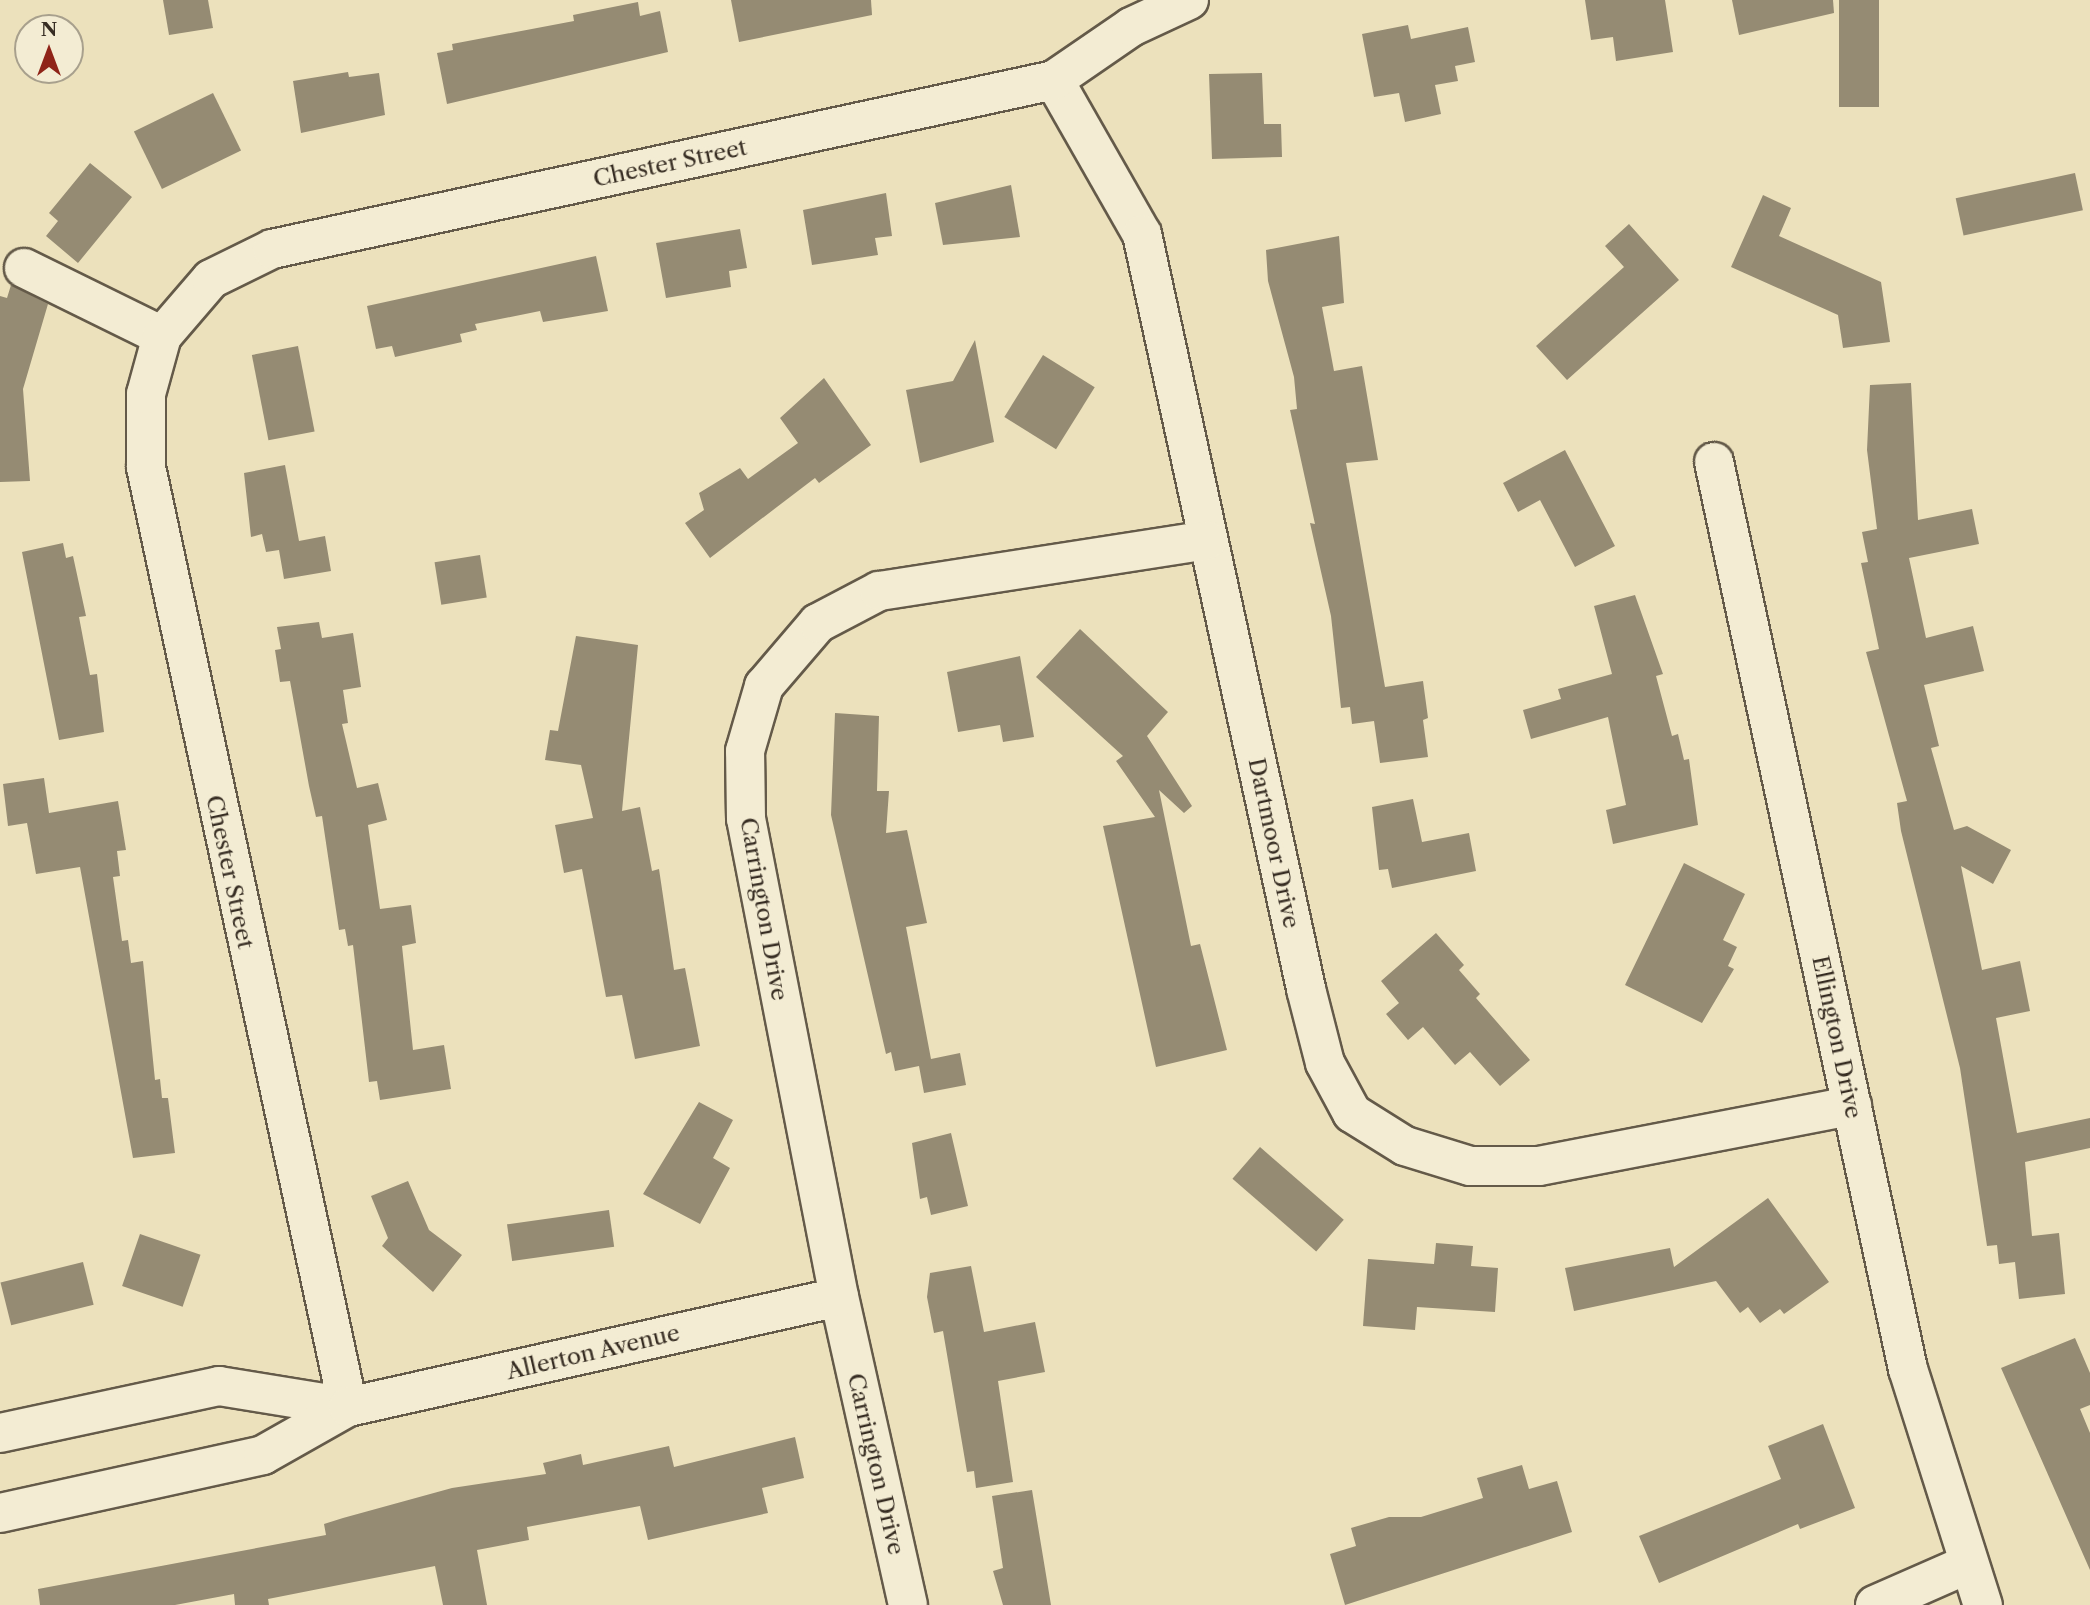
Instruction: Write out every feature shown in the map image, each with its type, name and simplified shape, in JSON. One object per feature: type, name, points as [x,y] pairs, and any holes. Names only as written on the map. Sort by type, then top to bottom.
[{"type":"street","name":"Chester Street","points":[[348,1407],[146,467],[146,394],[162,336],[211,279],[272,249],[1054,80],[1131,27],[1189,0]]},
{"type":"street","name":"Dartmoor Drive","points":[[1054,80],[1142,234],[1207,540],[1322,1051],[1352,1113],[1405,1146],[1470,1166],[1539,1166],[1852,1106]]},
{"type":"street","points":[[24,268],[162,336]]},
{"type":"street","name":"Ellington Drive","points":[[1714,462],[1908,1369],[1966,1566],[1983,1605]]},
{"type":"street","name":"Carrington Drive","points":[[908,1605],[839,1297],[746,819],[745,751],[764,686],[818,623],[879,591],[1207,540]]},
{"type":"street","name":"Allerton Avenue","points":[[0,1513],[263,1455],[348,1407],[839,1297]]},
{"type":"street","name":"Allerton Avenue","points":[[0,1433],[219,1386],[348,1407]]},
{"type":"street","points":[[1875,1605],[1966,1566]]},
{"type":"building","points":[[163,0],[208,0],[213,28],[169,35]]},
{"type":"building","points":[[731,0],[871,0],[872,15],[739,42]]},
{"type":"building","points":[[1585,0],[1665,0],[1673,52],[1616,61],[1613,37],[1591,40]]},
{"type":"building","points":[[1732,0],[1833,0],[1834,13],[1739,35]]},
{"type":"building","points":[[1839,0],[1879,0],[1879,107],[1839,107]]},
{"type":"building","points":[[638,2],[640,16],[660,11],[668,52],[447,104],[437,53],[453,50],[452,44],[574,21],[573,15]]},
{"type":"building","points":[[1408,25],[1411,39],[1468,27],[1475,62],[1455,66],[1458,81],[1435,85],[1441,114],[1405,122],[1399,93],[1374,97],[1362,34]]},
{"type":"building","points":[[348,72],[349,77],[379,73],[385,115],[301,133],[293,81]]},
{"type":"building","points":[[1262,73],[1264,124],[1281,124],[1282,157],[1212,159],[1209,74]]},
{"type":"building","points":[[213,93],[241,151],[162,189],[134,132]]},
{"type":"building","points":[[90,163],[132,197],[78,263],[46,236],[58,221],[49,213]]},
{"type":"building","points":[[2075,173],[2083,210],[1964,236],[1956,198]]},
{"type":"building","points":[[1011,185],[1020,237],[943,245],[935,203]]},
{"type":"building","points":[[886,193],[892,236],[875,238],[878,255],[812,265],[803,210]]},
{"type":"building","points":[[1763,195],[1791,208],[1779,236],[1881,282],[1890,342],[1843,348],[1838,315],[1731,267]]},
{"type":"building","points":[[1629,224],[1679,280],[1567,380],[1536,346],[1624,267],[1605,246]]},
{"type":"building","points":[[740,229],[747,268],[729,271],[731,287],[666,298],[656,243]]},
{"type":"building","points":[[1339,236],[1344,303],[1322,307],[1334,371],[1362,366],[1378,460],[1346,463],[1385,687],[1423,681],[1428,718],[1423,720],[1428,757],[1380,763],[1374,721],[1352,724],[1350,707],[1341,708],[1331,616],[1310,523],[1315,524],[1290,410],[1297,409],[1294,377],[1268,281],[1266,250]]},
{"type":"building","points":[[596,256],[608,311],[543,322],[540,311],[475,324],[477,330],[460,334],[462,342],[395,357],[392,346],[376,349],[367,306]]},
{"type":"building","points":[[11,285],[48,304],[23,389],[30,481],[0,482],[0,296],[7,298]]},
{"type":"building","points":[[975,340],[994,442],[920,463],[906,390],[953,381]]},
{"type":"building","points":[[298,346],[315,431],[268,440],[252,355]]},
{"type":"building","points":[[1043,355],[1095,387],[1056,449],[1004,417]]},
{"type":"building","points":[[824,378],[871,445],[819,483],[815,478],[710,558],[685,523],[704,510],[699,493],[740,468],[748,479],[798,443],[780,418]]},
{"type":"building","points":[[1911,383],[1918,520],[1972,509],[1979,544],[1909,558],[1926,638],[1973,626],[1984,671],[1924,685],[1939,746],[1931,748],[1954,830],[1967,826],[2011,850],[1993,884],[1961,866],[1982,970],[2020,961],[2030,1011],[1996,1018],[2017,1133],[2090,1118],[2090,1148],[2025,1162],[2032,1236],[2059,1233],[2065,1294],[2019,1299],[2015,1262],[1999,1264],[1997,1245],[1987,1246],[1960,1068],[1901,831],[1897,803],[1907,801],[1866,652],[1879,649],[1861,563],[1868,562],[1862,532],[1877,529],[1867,450],[1870,385]]},
{"type":"building","points":[[1565,450],[1615,546],[1575,567],[1540,500],[1518,512],[1503,483]]},
{"type":"building","points":[[285,465],[299,541],[325,536],[331,571],[284,579],[279,550],[266,552],[262,534],[251,537],[244,473]]},
{"type":"building","points":[[63,543],[66,558],[73,556],[86,616],[79,617],[90,675],[97,674],[104,732],[59,740],[22,552]]},
{"type":"building","points":[[480,555],[487,597],[441,605],[435,562]]},
{"type":"building","points":[[1635,595],[1663,674],[1656,676],[1672,736],[1678,734],[1684,760],[1689,759],[1698,825],[1613,844],[1606,810],[1626,805],[1608,717],[1531,739],[1523,710],[1561,699],[1558,689],[1612,674],[1594,606]]},
{"type":"building","points":[[319,622],[322,638],[353,633],[361,687],[343,690],[348,723],[342,724],[357,788],[378,783],[387,820],[368,825],[380,909],[411,905],[416,943],[402,946],[413,1050],[444,1045],[451,1089],[380,1100],[377,1081],[369,1082],[353,945],[348,946],[345,929],[339,930],[322,816],[316,817],[290,681],[280,682],[275,650],[281,649],[277,627]]},
{"type":"building","points":[[1080,629],[1168,712],[1147,736],[1192,806],[1184,813],[1159,790],[1191,946],[1200,944],[1227,1050],[1156,1067],[1103,826],[1155,817],[1116,761],[1123,756],[1036,677]]},
{"type":"building","points":[[576,636],[638,645],[622,811],[640,807],[652,871],[659,869],[674,970],[685,968],[700,1046],[635,1059],[622,995],[606,997],[582,869],[564,873],[555,825],[593,818],[581,765],[545,760],[550,730],[558,731]]},
{"type":"building","points":[[1020,656],[1034,737],[1003,742],[1000,725],[958,732],[947,672]]},
{"type":"building","points":[[835,713],[879,716],[877,791],[889,791],[886,833],[907,830],[927,923],[906,927],[931,1059],[960,1053],[966,1085],[924,1093],[919,1066],[895,1071],[891,1052],[886,1054],[831,815]]},
{"type":"building","points":[[44,778],[49,813],[118,801],[126,850],[117,851],[120,876],[113,877],[122,941],[128,940],[131,963],[143,961],[155,1080],[160,1079],[162,1098],[168,1098],[175,1153],[133,1158],[80,867],[36,874],[27,823],[8,826],[3,784]]},
{"type":"building","points":[[1413,799],[1422,842],[1469,833],[1476,871],[1392,888],[1388,869],[1379,870],[1372,807]]},
{"type":"building","points":[[1684,863],[1745,894],[1723,940],[1737,947],[1728,966],[1734,969],[1702,1023],[1625,985]]},
{"type":"building","points":[[1436,933],[1464,965],[1459,970],[1480,994],[1476,998],[1530,1060],[1500,1086],[1470,1052],[1455,1065],[1423,1027],[1408,1040],[1386,1014],[1399,1003],[1381,981]]},
{"type":"building","points":[[699,1102],[733,1120],[713,1158],[730,1168],[700,1224],[643,1194]]},
{"type":"building","points":[[951,1133],[968,1206],[931,1215],[927,1197],[920,1199],[912,1143]]},
{"type":"building","points":[[1260,1147],[1344,1220],[1316,1252],[1232,1179]]},
{"type":"building","points":[[408,1181],[429,1230],[462,1255],[433,1292],[382,1246],[388,1238],[371,1196]]},
{"type":"building","points":[[1768,1198],[1829,1282],[1784,1314],[1780,1309],[1760,1323],[1748,1307],[1740,1313],[1716,1281],[1574,1311],[1565,1268],[1670,1248],[1674,1267]]},
{"type":"building","points":[[609,1210],[614,1247],[512,1261],[507,1224]]},
{"type":"building","points":[[140,1234],[201,1255],[183,1307],[122,1286]]},
{"type":"building","points":[[1436,1243],[1473,1246],[1471,1266],[1498,1268],[1495,1312],[1417,1307],[1415,1330],[1363,1326],[1368,1259],[1434,1264]]},
{"type":"building","points":[[83,1262],[94,1305],[11,1325],[1,1283]]},
{"type":"building","points":[[971,1266],[984,1332],[1035,1322],[1045,1372],[998,1381],[1013,1482],[976,1488],[974,1471],[967,1472],[943,1331],[934,1333],[927,1297],[930,1273]]},
{"type":"building","points":[[2075,1338],[2090,1373],[2090,1405],[2080,1409],[2090,1433],[2090,1570],[2001,1368]]},
{"type":"building","points":[[1823,1424],[1855,1508],[1800,1529],[1798,1524],[1659,1583],[1639,1536],[1781,1479],[1768,1446]]},
{"type":"building","points":[[795,1437],[804,1478],[762,1488],[768,1513],[648,1540],[640,1506],[527,1527],[529,1540],[477,1550],[487,1605],[443,1605],[435,1566],[268,1599],[269,1605],[235,1605],[234,1594],[175,1605],[40,1605],[38,1589],[326,1535],[324,1524],[452,1488],[546,1474],[543,1463],[581,1454],[583,1465],[669,1446],[674,1467]]},
{"type":"building","points":[[1522,1465],[1529,1489],[1557,1481],[1572,1532],[1345,1605],[1330,1554],[1356,1546],[1351,1528],[1389,1517],[1421,1517],[1483,1498],[1477,1478]]},
{"type":"building","points":[[1032,1490],[1051,1605],[1003,1605],[993,1571],[1003,1568],[992,1496]]}]
